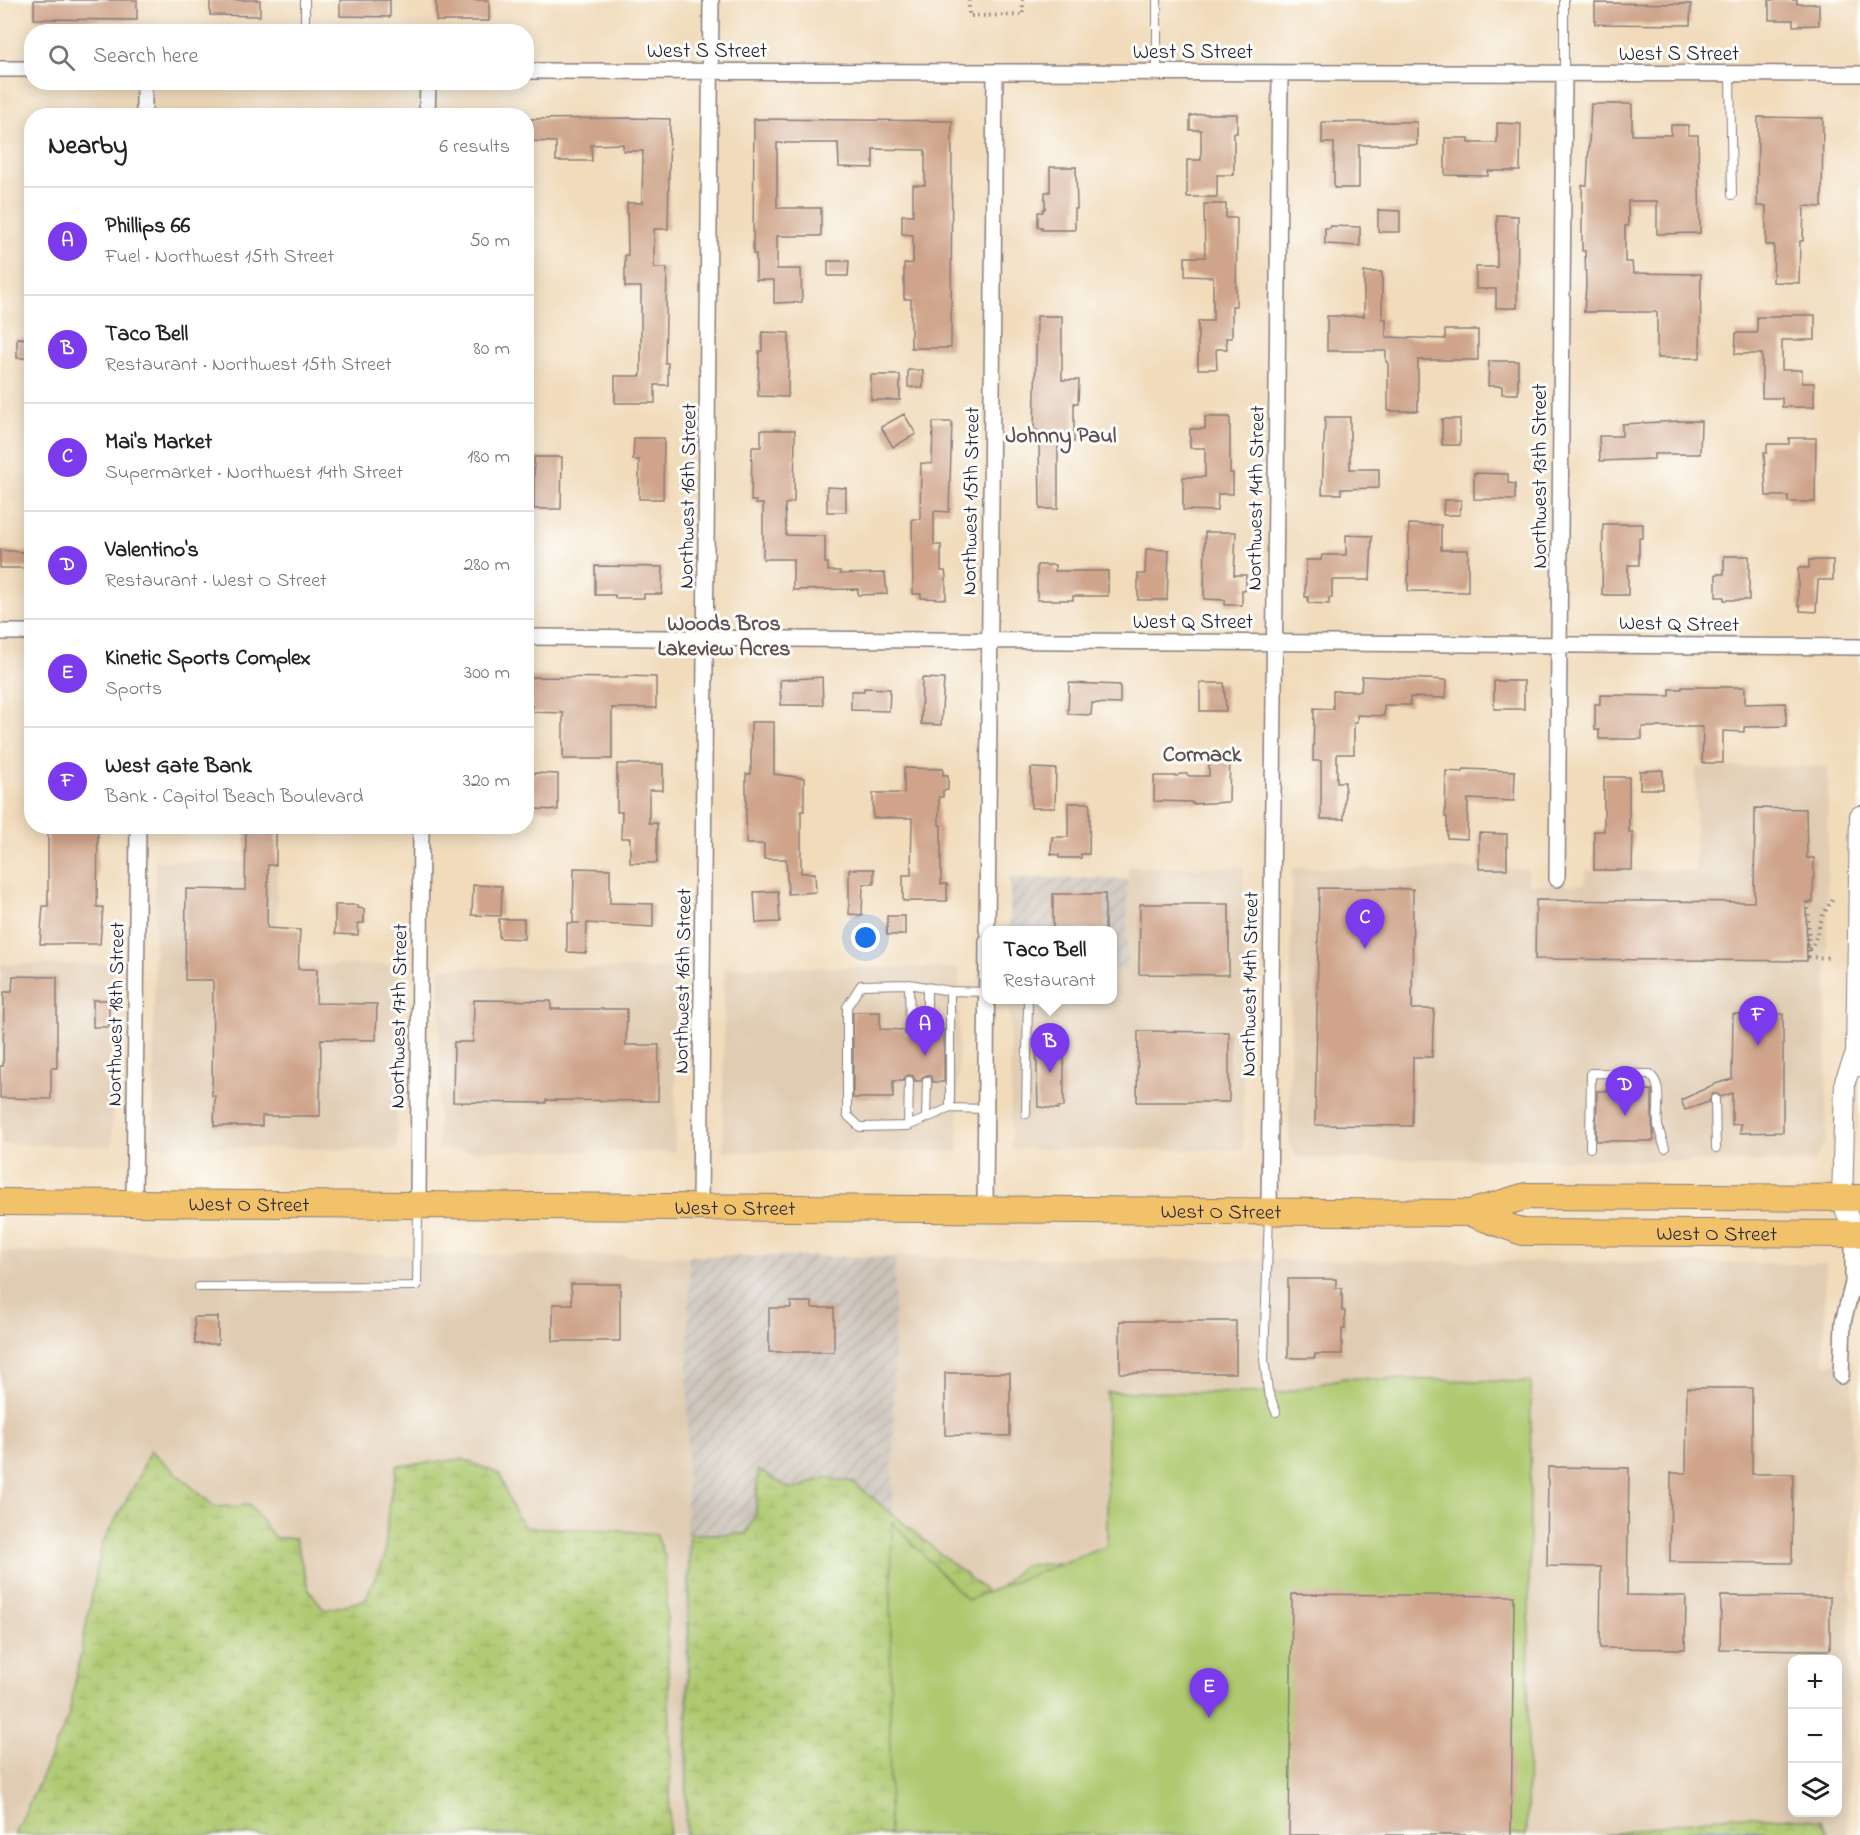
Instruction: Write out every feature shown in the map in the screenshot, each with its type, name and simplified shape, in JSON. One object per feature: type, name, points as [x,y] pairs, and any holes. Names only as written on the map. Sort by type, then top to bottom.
[{"type":"main road","name":"West O Street","points":[[0,1202],[1470,1213],[1526,1196],[1855,1215]]},
{"type":"main road","name":"West O Street","points":[[1470,1213],[1523,1232],[1855,1215]]},
{"type":"street","name":"Northwest 16th Street","points":[[700,1208],[711,0]]},
{"type":"street","points":[[0,69],[24,69]]},
{"type":"street","name":"West S Street","points":[[534,71],[1860,74]]},
{"type":"street","name":"Northwest 15th Street","points":[[987,926],[995,72]]},
{"type":"street","name":"Northwest 14th Street","points":[[1269,1212],[1280,73]]},
{"type":"street","name":"Northwest 13th Street","points":[[1557,879],[1564,74]]},
{"type":"street","points":[[144,90],[144,108]]},
{"type":"street","points":[[427,108],[428,90]]},
{"type":"street","points":[[0,632],[24,632]]},
{"type":"street","name":"West Q Street","points":[[534,637],[1860,647]]},
{"type":"street","points":[[1840,1376],[1843,1322],[1853,1283],[1855,1215],[1845,1081],[1858,1060],[1860,816]]},
{"type":"street","name":"Northwest 18th Street","points":[[134,1203],[138,834]]},
{"type":"street","name":"Northwest 17th Street","points":[[418,1205],[421,834]]},
{"type":"street","points":[[985,1209],[987,1004]]},
{"type":"lane","points":[[305,0],[305,24]]},
{"type":"lane","points":[[1156,72],[1157,0]]},
{"type":"lane","points":[[1564,0],[1564,74]]},
{"type":"lane","points":[[1730,74],[1732,195]]},
{"type":"lane","points":[[982,992],[950,991],[909,984],[861,985],[847,1007],[847,1115],[860,1127],[908,1126],[950,1108],[986,1109]]},
{"type":"lane","points":[[909,984],[910,1030]]},
{"type":"lane","points":[[927,987],[927,1030]]},
{"type":"lane","points":[[950,991],[950,1108]]},
{"type":"lane","points":[[1026,1114],[1028,1004]]},
{"type":"lane","points":[[1590,1148],[1591,1073],[1649,1074],[1656,1078],[1658,1127],[1665,1148]]},
{"type":"lane","points":[[908,1126],[909,1081]]},
{"type":"lane","points":[[926,1118],[927,1082]]},
{"type":"lane","points":[[1715,1099],[1716,1148]]},
{"type":"lane","points":[[199,1287],[417,1286],[418,1205]]},
{"type":"lane","points":[[1269,1212],[1264,1359],[1268,1391],[1276,1412]]},
{"type":"path","points":[[969,0],[969,16],[1023,15],[1023,0]]},
{"type":"path","points":[[1809,949],[1814,943],[1823,915],[1833,898]]},
{"type":"path","points":[[1808,902],[1808,957],[1831,958]]},
{"type":"shaded area","points":[[1696,767],[1828,767],[1826,1141],[1814,1162],[1298,1158],[1289,1142],[1292,868],[1528,869],[1528,884],[1585,884],[1586,871],[1695,871]]},
{"type":"shaded area","points":[[155,861],[277,863],[276,964],[399,965],[397,1150],[153,1146]]},
{"type":"shaded area","points":[[1128,867],[1244,867],[1243,1150],[1011,1149],[1010,1004],[1117,1004],[1117,970],[1127,970]]},
{"type":"shaded area","points":[[1010,878],[1128,879],[1127,970],[1117,970],[1117,926],[1010,926]]},
{"type":"shaded area","points":[[0,964],[113,964],[112,1146],[0,1144]]},
{"type":"shaded area","points":[[440,967],[677,969],[675,1152],[438,1150]]},
{"type":"shaded area","points":[[724,967],[959,968],[958,1152],[723,1151]]},
{"type":"shaded area","points":[[0,1252],[689,1256],[683,1835],[0,1835]]},
{"type":"shaded area","points":[[689,1256],[895,1257],[889,1835],[683,1835]]},
{"type":"shaded area","points":[[895,1257],[1826,1264],[1824,1364],[1853,1364],[1848,1835],[1527,1835],[1531,1383],[1344,1378],[1282,1393],[1108,1392],[1107,1546],[967,1601],[892,1522]]},
{"type":"green space","points":[[1344,1378],[1531,1382],[1527,1835],[889,1835],[892,1522],[967,1600],[1107,1546],[1107,1392],[1282,1393]]},
{"type":"green space","points":[[150,1450],[215,1507],[250,1505],[275,1538],[295,1538],[309,1590],[325,1610],[365,1600],[385,1556],[388,1508],[397,1466],[462,1459],[500,1474],[511,1505],[524,1527],[656,1534],[665,1557],[671,1762],[669,1835],[15,1835],[68,1718],[102,1544],[137,1481]]},
{"type":"green space","points":[[758,1470],[792,1490],[825,1478],[853,1482],[992,1596],[1023,1565],[1090,1563],[1108,1835],[686,1835],[690,1534],[746,1534],[756,1512]]},
{"type":"green space","points":[[1730,1815],[1821,1820],[1830,1835],[1605,1835]]},
{"type":"water","points":[[1718,1828],[1780,1835],[1662,1835]]},
{"type":"building","points":[[34,0],[137,0],[137,20],[34,19]]},
{"type":"building","points":[[210,0],[260,0],[260,16],[210,15]]},
{"type":"building","points":[[340,0],[390,0],[390,17],[340,16]]},
{"type":"building","points":[[436,0],[489,0],[489,21],[436,21]]},
{"type":"building","points":[[1769,0],[1797,0],[1797,4],[1819,4],[1819,25],[1793,26],[1793,20],[1769,20]]},
{"type":"building","points":[[1595,3],[1691,4],[1690,25],[1595,24]]},
{"type":"building","points":[[1591,104],[1632,104],[1632,135],[1671,135],[1671,125],[1688,125],[1688,135],[1698,135],[1700,233],[1657,234],[1657,201],[1628,201],[1625,262],[1632,262],[1633,273],[1701,274],[1700,358],[1657,358],[1657,312],[1584,312],[1586,286],[1585,251],[1582,251],[1582,185],[1587,185]]},
{"type":"building","points":[[1237,114],[1237,133],[1234,133],[1234,175],[1217,175],[1217,197],[1187,197],[1187,160],[1201,160],[1201,130],[1190,130],[1190,116]]},
{"type":"building","points":[[1758,117],[1823,118],[1822,207],[1804,206],[1799,283],[1773,282],[1774,245],[1766,245],[1766,206],[1757,206]]},
{"type":"building","points":[[534,119],[670,119],[668,229],[654,229],[654,268],[667,268],[665,363],[668,363],[668,385],[655,385],[655,403],[615,403],[615,376],[641,376],[641,287],[625,287],[625,255],[628,255],[627,203],[642,203],[643,151],[623,151],[623,144],[591,145],[592,161],[556,161],[556,142],[534,141]]},
{"type":"building","points":[[754,119],[952,121],[951,348],[911,348],[911,299],[904,299],[904,264],[913,263],[913,235],[902,234],[902,215],[913,215],[913,185],[925,185],[925,150],[873,149],[873,168],[839,167],[838,143],[777,143],[777,208],[821,208],[821,236],[777,236],[777,269],[801,269],[802,302],[774,303],[774,280],[756,280],[756,254],[753,254]]},
{"type":"building","points":[[1322,122],[1417,122],[1417,145],[1359,145],[1359,188],[1334,188],[1334,143],[1322,143]]},
{"type":"building","points":[[1497,123],[1521,124],[1520,171],[1488,171],[1488,176],[1445,175],[1445,138],[1469,138],[1469,143],[1497,143]]},
{"type":"building","points":[[1050,167],[1076,167],[1075,230],[1042,230],[1042,227],[1038,227],[1038,212],[1043,212],[1045,209],[1045,192],[1050,192]]},
{"type":"building","points":[[1204,204],[1226,204],[1226,218],[1237,218],[1236,306],[1232,306],[1232,338],[1226,338],[1227,349],[1216,349],[1217,369],[1198,369],[1198,321],[1213,321],[1213,277],[1185,276],[1185,257],[1205,257]]},
{"type":"building","points":[[1378,210],[1400,211],[1400,232],[1378,232]]},
{"type":"building","points":[[1497,215],[1518,216],[1517,308],[1496,308],[1496,289],[1476,289],[1476,267],[1497,267]]},
{"type":"building","points":[[1330,226],[1360,227],[1360,246],[1325,244],[1325,228],[1330,228]]},
{"type":"building","points":[[828,261],[849,261],[848,276],[828,276]]},
{"type":"building","points":[[1364,272],[1382,272],[1382,319],[1386,319],[1386,337],[1445,339],[1445,330],[1478,330],[1478,360],[1418,360],[1418,411],[1388,411],[1386,351],[1327,351],[1327,316],[1364,316]]},
{"type":"building","points":[[1781,315],[1815,315],[1815,340],[1782,340],[1782,370],[1802,370],[1802,383],[1814,383],[1814,407],[1782,407],[1782,398],[1762,398],[1762,354],[1735,354],[1736,333],[1757,333],[1757,317],[1781,317]]},
{"type":"building","points":[[1037,316],[1062,316],[1062,380],[1079,380],[1078,403],[1074,403],[1074,442],[1058,442],[1058,509],[1040,509],[1039,442],[1037,442],[1037,430],[1034,430]]},
{"type":"building","points":[[762,332],[789,333],[788,397],[758,396],[759,351],[762,351]]},
{"type":"building","points":[[17,338],[24,338],[24,358],[17,358]]},
{"type":"building","points":[[1489,361],[1518,361],[1518,394],[1502,394],[1502,386],[1488,386]]},
{"type":"building","points":[[908,370],[923,370],[923,388],[908,387]]},
{"type":"building","points":[[871,375],[900,375],[900,400],[871,400]]},
{"type":"building","points":[[904,414],[916,434],[893,447],[881,427]]},
{"type":"building","points":[[1205,417],[1230,417],[1230,473],[1233,473],[1233,494],[1218,494],[1217,511],[1183,510],[1183,477],[1205,477],[1205,448],[1190,448],[1190,429],[1205,429]]},
{"type":"building","points":[[1325,417],[1350,417],[1350,469],[1379,469],[1379,488],[1341,489],[1341,494],[1322,494]]},
{"type":"building","points":[[1442,419],[1460,419],[1460,445],[1442,445]]},
{"type":"building","points":[[1701,421],[1700,454],[1654,454],[1654,459],[1600,461],[1599,436],[1622,436],[1622,424]]},
{"type":"building","points":[[933,422],[952,422],[949,512],[934,511],[934,545],[941,545],[941,571],[945,571],[946,576],[946,599],[921,598],[921,594],[913,594],[912,519],[920,519],[921,463],[932,464]]},
{"type":"building","points":[[761,430],[795,430],[794,502],[785,504],[786,535],[825,536],[825,563],[828,563],[828,571],[840,571],[840,574],[885,573],[887,594],[858,595],[858,589],[793,590],[793,559],[763,559],[763,504],[751,501],[752,447],[761,447]]},
{"type":"building","points":[[634,438],[664,438],[663,499],[639,499],[639,460],[633,460]]},
{"type":"building","points":[[1789,438],[1816,438],[1815,502],[1788,502],[1788,496],[1766,496],[1764,453],[1767,453],[1767,444],[1789,444]]},
{"type":"building","points":[[534,457],[562,457],[561,509],[534,509]]},
{"type":"building","points":[[1474,473],[1508,474],[1508,483],[1515,484],[1515,500],[1474,499]]},
{"type":"building","points":[[827,487],[846,488],[846,512],[827,512]]},
{"type":"building","points":[[1444,500],[1461,500],[1460,515],[1443,515]]},
{"type":"building","points":[[1409,524],[1441,525],[1441,550],[1468,550],[1468,592],[1408,591]]},
{"type":"building","points":[[1603,524],[1643,524],[1643,538],[1639,538],[1639,565],[1628,565],[1628,595],[1602,595]]},
{"type":"building","points":[[1205,532],[1236,532],[1234,575],[1246,575],[1246,590],[1242,590],[1242,605],[1225,605],[1225,600],[1204,599]]},
{"type":"building","points":[[1346,535],[1372,536],[1370,580],[1332,580],[1332,598],[1329,598],[1329,604],[1308,603],[1308,597],[1305,597],[1306,560],[1321,560],[1322,555],[1346,555]]},
{"type":"building","points":[[1146,549],[1169,550],[1167,600],[1138,600],[1138,574],[1145,574]]},
{"type":"building","points":[[0,550],[24,552],[24,568],[0,568]]},
{"type":"building","points":[[1724,556],[1749,556],[1749,600],[1724,600],[1724,597],[1716,597],[1716,574],[1724,574]]},
{"type":"building","points":[[1809,560],[1833,560],[1833,580],[1818,580],[1816,612],[1800,611],[1800,606],[1798,606],[1798,568],[1809,568]]},
{"type":"building","points":[[1037,565],[1055,565],[1055,571],[1108,571],[1108,596],[1073,596],[1073,600],[1037,600]]},
{"type":"building","points":[[595,566],[663,567],[662,594],[644,594],[644,598],[595,595]]},
{"type":"building","points":[[627,676],[656,677],[656,708],[612,708],[612,759],[563,759],[563,713],[534,712],[534,677],[627,678]]},
{"type":"building","points":[[1362,676],[1447,680],[1446,698],[1410,697],[1410,705],[1384,705],[1384,716],[1357,715],[1357,723],[1354,723],[1354,754],[1337,754],[1337,782],[1345,782],[1344,819],[1321,819],[1321,761],[1313,761],[1314,708],[1333,709],[1333,691],[1361,691]]},
{"type":"building","points":[[822,677],[823,705],[781,705],[780,680]]},
{"type":"building","points":[[922,678],[944,679],[941,725],[921,724]]},
{"type":"building","points":[[1494,681],[1524,681],[1524,709],[1494,709]]},
{"type":"building","points":[[1069,683],[1120,685],[1120,704],[1092,703],[1091,715],[1068,714]]},
{"type":"building","points":[[1200,683],[1224,683],[1226,711],[1200,711]]},
{"type":"building","points":[[1682,687],[1745,687],[1745,704],[1786,703],[1786,726],[1744,727],[1744,732],[1723,731],[1723,763],[1702,763],[1703,727],[1642,727],[1642,739],[1599,739],[1599,730],[1595,730],[1595,704],[1600,704],[1600,695],[1670,696],[1670,689],[1682,689]]},
{"type":"building","points":[[864,688],[890,689],[889,711],[851,710],[851,691],[864,691]]},
{"type":"building","points":[[751,722],[774,722],[774,774],[804,778],[804,811],[801,811],[801,873],[815,873],[816,892],[788,894],[786,859],[764,859],[764,844],[746,844],[746,774],[751,774]]},
{"type":"building","points":[[1209,752],[1230,752],[1229,802],[1192,804],[1192,802],[1154,801],[1154,776],[1187,774],[1189,776],[1209,776]]},
{"type":"building","points":[[617,764],[663,764],[663,790],[649,790],[649,823],[657,823],[657,863],[630,863],[630,838],[621,838],[622,812],[617,812]]},
{"type":"building","points":[[904,768],[943,769],[943,775],[948,775],[948,790],[943,790],[943,797],[939,797],[941,884],[947,884],[947,901],[903,901],[903,875],[911,875],[912,818],[873,818],[873,793],[904,793]]},
{"type":"building","points":[[1031,768],[1056,769],[1055,808],[1031,808]]},
{"type":"building","points":[[1464,769],[1515,771],[1514,801],[1468,799],[1467,839],[1447,838],[1446,771],[1463,772]]},
{"type":"building","points":[[1663,770],[1663,789],[1640,789],[1640,771]]},
{"type":"building","points":[[534,773],[558,774],[558,810],[534,809]]},
{"type":"building","points":[[1604,777],[1629,777],[1629,832],[1633,832],[1632,870],[1594,870],[1594,831],[1604,831]]},
{"type":"building","points":[[1068,803],[1090,803],[1089,854],[1081,854],[1081,858],[1059,858],[1059,855],[1051,854],[1052,837],[1068,837]]},
{"type":"building","points":[[1755,808],[1806,809],[1807,858],[1814,858],[1813,902],[1806,902],[1807,961],[1535,959],[1536,900],[1754,902]]},
{"type":"building","points":[[1479,833],[1507,834],[1507,869],[1479,869]]},
{"type":"building","points":[[48,834],[98,834],[97,907],[103,907],[100,944],[40,944],[43,906],[48,906]]},
{"type":"building","points":[[246,834],[276,834],[276,865],[268,865],[267,928],[300,930],[298,969],[317,969],[316,1003],[377,1004],[376,1040],[321,1039],[320,1116],[262,1116],[262,1126],[214,1126],[213,980],[185,980],[186,889],[245,890]]},
{"type":"building","points":[[574,868],[610,869],[610,903],[653,904],[653,927],[587,923],[586,953],[567,952],[567,923],[573,923]]},
{"type":"building","points":[[849,869],[874,869],[874,884],[863,884],[862,915],[849,914]]},
{"type":"building","points":[[473,885],[502,886],[501,916],[472,915]]},
{"type":"building","points":[[1319,888],[1413,889],[1412,1009],[1434,1009],[1432,1057],[1413,1057],[1412,1126],[1315,1125]]},
{"type":"building","points":[[778,891],[780,922],[756,923],[754,892]]},
{"type":"building","points":[[1053,894],[1105,894],[1105,926],[1053,926]]},
{"type":"building","points":[[1140,904],[1229,904],[1229,975],[1139,974]]},
{"type":"building","points":[[335,905],[358,905],[358,908],[364,909],[364,923],[358,923],[358,935],[335,934]]},
{"type":"building","points":[[887,916],[905,916],[905,935],[887,935]]},
{"type":"building","points":[[499,919],[524,919],[524,939],[499,938]]},
{"type":"building","points":[[13,976],[57,977],[57,1068],[51,1068],[51,1099],[0,1098],[4,992],[12,992]]},
{"type":"building","points":[[93,1000],[109,1000],[109,1027],[93,1027]]},
{"type":"building","points":[[474,1000],[551,1001],[551,1009],[627,1009],[626,1045],[659,1045],[658,1101],[453,1102],[454,1042],[473,1042]]},
{"type":"building","points":[[853,1012],[880,1012],[880,1029],[904,1030],[905,1034],[910,1036],[914,1035],[916,1030],[921,1030],[926,1036],[930,1035],[933,1030],[944,1030],[944,1082],[933,1082],[931,1076],[927,1075],[922,1077],[921,1081],[915,1081],[913,1076],[909,1075],[904,1077],[903,1081],[893,1081],[893,1098],[853,1098]]},
{"type":"building","points":[[1733,1014],[1783,1014],[1783,1132],[1740,1133],[1741,1124],[1732,1125],[1732,1093],[1721,1097],[1712,1094],[1709,1102],[1685,1110],[1681,1100],[1715,1084],[1732,1079]]},
{"type":"building","points":[[1138,1031],[1229,1032],[1229,1102],[1137,1102]]},
{"type":"building","points":[[1036,1037],[1064,1038],[1064,1107],[1058,1107],[1058,1109],[1038,1107]]},
{"type":"building","points":[[1652,1090],[1654,1141],[1596,1141],[1597,1091]]},
{"type":"building","points":[[1288,1279],[1336,1279],[1336,1288],[1342,1288],[1342,1311],[1345,1311],[1342,1354],[1315,1354],[1315,1358],[1288,1358]]},
{"type":"building","points":[[571,1284],[620,1284],[620,1341],[553,1341],[553,1304],[572,1304]]},
{"type":"building","points":[[791,1302],[812,1302],[812,1308],[834,1308],[834,1352],[769,1352],[769,1308],[791,1308]]},
{"type":"building","points":[[194,1317],[218,1317],[218,1344],[195,1344]]},
{"type":"building","points":[[1120,1321],[1236,1321],[1236,1373],[1120,1373]]},
{"type":"building","points":[[945,1373],[1010,1373],[1010,1436],[945,1435]]},
{"type":"building","points":[[1687,1388],[1752,1388],[1752,1474],[1793,1474],[1792,1563],[1670,1562],[1671,1473],[1686,1473]]},
{"type":"building","points":[[1548,1467],[1629,1468],[1627,1595],[1686,1596],[1685,1649],[1600,1648],[1601,1567],[1547,1566]]},
{"type":"building","points":[[1292,1594],[1514,1596],[1511,1835],[1289,1835]]},
{"type":"building","points":[[1721,1596],[1830,1597],[1830,1650],[1720,1649]]},
{"type":"place","name":"Mai's Market","points":[[1365,949]]},
{"type":"place","name":"West Gate Bank","points":[[1758,1046]]},
{"type":"place","name":"Phillips 66","points":[[925,1056]]},
{"type":"place","name":"Taco Bell","points":[[1050,1073]]},
{"type":"place","name":"Valentino's","points":[[1625,1116]]},
{"type":"place","name":"Kinetic Sports Complex","points":[[1209,1718]]},
{"type":"district","name":"Johnny Paul","points":[[1061,434]]},
{"type":"district","name":"Woods Bros Lakeview Acres","points":[[724,634]]},
{"type":"district","name":"Cormack","points":[[1202,753]]}]
